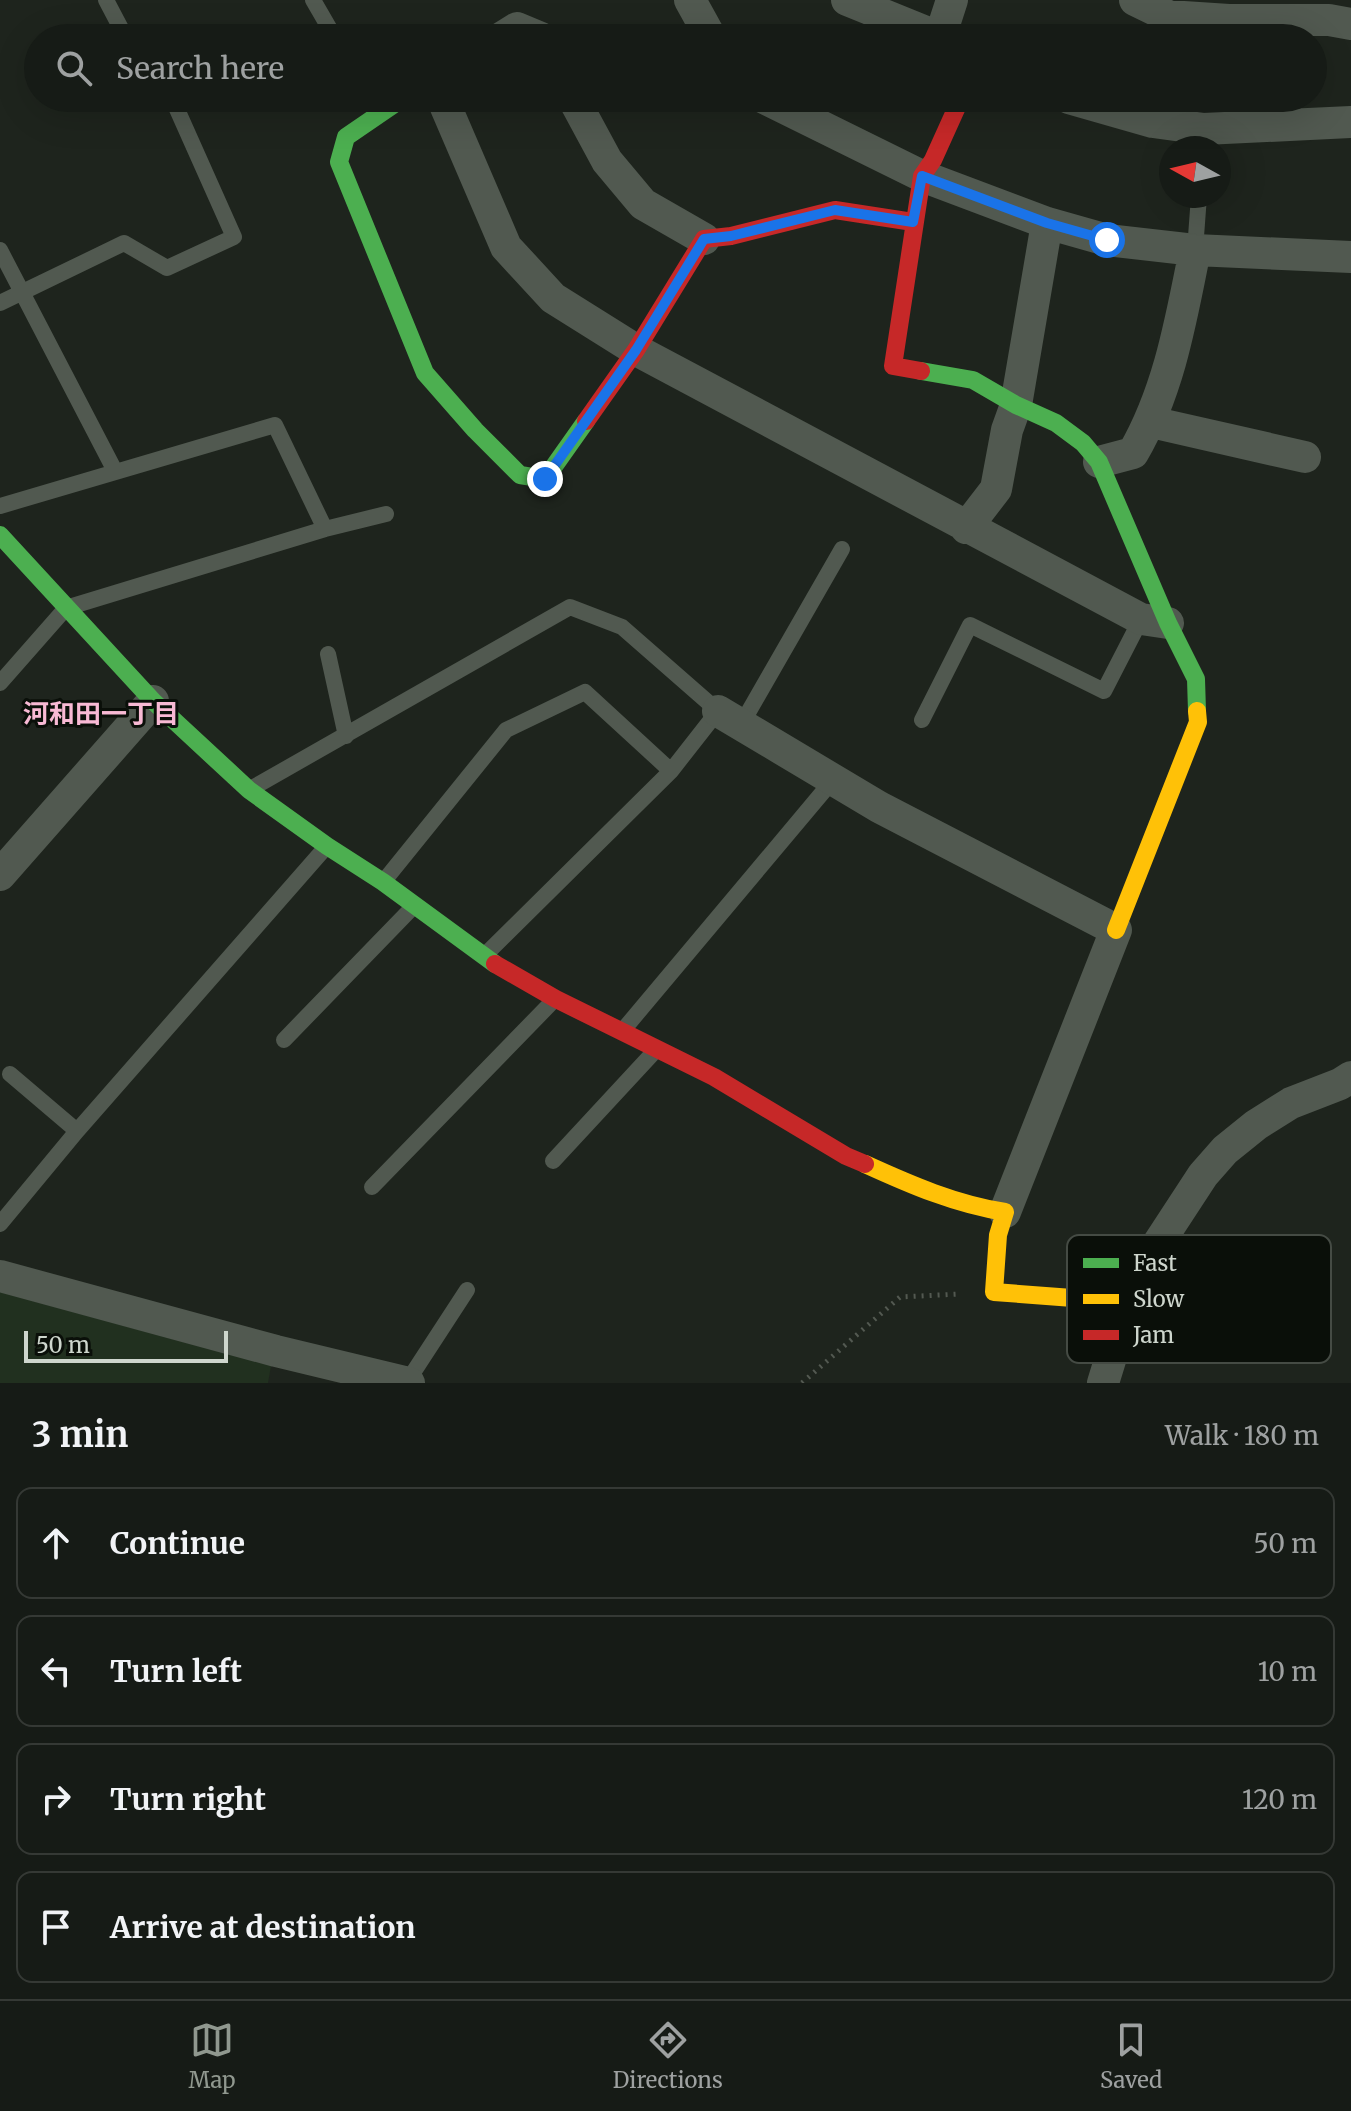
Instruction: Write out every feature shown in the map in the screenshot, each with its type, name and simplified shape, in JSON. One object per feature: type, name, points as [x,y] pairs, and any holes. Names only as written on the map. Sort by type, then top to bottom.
[{"type":"street","points":[[690,0],[703,24]]},
{"type":"street","points":[[847,0],[906,24]]},
{"type":"street","points":[[944,24],[952,0]]},
{"type":"street","points":[[1135,0],[1168,16],[1229,20],[1329,20],[1351,24]]},
{"type":"street","points":[[369,112],[346,137],[339,162],[425,373],[520,475],[545,479],[636,350],[704,239]]},
{"type":"street","points":[[448,112],[506,247],[553,298],[636,350],[966,528],[1154,621]]},
{"type":"street","points":[[581,112],[607,161],[643,204],[704,239],[731,236],[835,210],[913,222]]},
{"type":"street","points":[[792,112],[922,176],[1047,223],[1107,240],[1195,250],[1351,257]]},
{"type":"street","points":[[955,112],[933,160],[922,176],[893,366],[973,380],[1016,405],[1056,423],[1083,443],[1099,462],[1154,621],[1196,679],[1198,722],[998,1235],[994,1292],[1067,1298]]},
{"type":"street","points":[[1118,112],[1197,136]]},
{"type":"street","points":[[1222,136],[1351,122]]},
{"type":"street","points":[[966,528],[996,489],[1007,430],[1016,405],[1047,223]]},
{"type":"street","points":[[1099,462],[1133,453],[1151,422],[1176,345],[1195,250]]},
{"type":"street","points":[[1151,422],[1305,457]]},
{"type":"street","points":[[0,535],[153,701],[249,790],[383,882],[483,957],[556,999],[714,1077],[846,1156],[932,1194],[1005,1212]]},
{"type":"street","points":[[0,875],[153,701]]},
{"type":"street","points":[[729,718],[879,807],[1116,930]]},
{"type":"street","points":[[1163,1235],[1203,1175],[1225,1150],[1291,1103],[1351,1077]]},
{"type":"street","points":[[0,1276],[276,1351],[408,1382]]},
{"type":"street","points":[[1103,1383],[1109,1363]]},
{"type":"lane","points":[[106,0],[119,24]]},
{"type":"lane","points":[[313,0],[327,24]]},
{"type":"lane","points":[[0,303],[124,243],[167,268],[234,237],[178,112]]},
{"type":"lane","points":[[1195,250],[1198,208]]},
{"type":"lane","points":[[0,250],[115,471]]},
{"type":"lane","points":[[0,506],[275,425],[325,529]]},
{"type":"lane","points":[[0,683],[66,608],[325,529],[386,514]]},
{"type":"lane","points":[[483,957],[671,771],[729,718],[842,549]]},
{"type":"lane","points":[[249,790],[570,607],[622,627],[729,718]]},
{"type":"lane","points":[[922,720],[970,625],[1104,691],[1154,621]]},
{"type":"lane","points":[[328,654],[346,736]]},
{"type":"lane","points":[[383,882],[506,730],[585,692],[671,771]]},
{"type":"lane","points":[[623,1030],[833,780]]},
{"type":"lane","points":[[0,1224],[77,1131],[327,846]]},
{"type":"lane","points":[[284,1040],[413,907]]},
{"type":"lane","points":[[372,1187],[556,999]]},
{"type":"lane","points":[[553,1161],[655,1050]]},
{"type":"lane","points":[[10,1074],[77,1131]]},
{"type":"lane","points":[[408,1382],[467,1290]]},
{"type":"path","points":[[802,1383],[900,1297],[994,1292]]},
{"type":"shaded area","points":[[0,1292],[271,1366],[268,1383],[0,1383]]},
{"type":"traffic: fast","points":[[383,112],[346,137],[339,162],[425,373],[520,475],[545,479],[586,421]]},
{"type":"traffic: fast","points":[[921,371],[973,380],[1016,405],[1056,423],[1083,443],[1099,462],[1168,623],[1196,679],[1197,711]]},
{"type":"traffic: fast","points":[[0,535],[153,701],[249,790],[495,964]]},
{"type":"traffic: slow","points":[[1116,930],[1198,722],[1197,711]]},
{"type":"traffic: slow","points":[[865,1164],[951,1199],[1005,1212],[998,1235],[994,1292],[1067,1298]]},
{"type":"traffic: jam","points":[[921,371],[893,366],[922,176],[933,160],[955,112]]},
{"type":"traffic: jam","points":[[586,421],[636,350],[704,239],[731,236],[835,210],[913,222]]},
{"type":"traffic: jam","points":[[495,964],[556,999],[714,1077],[846,1156],[865,1164]]},
{"type":"district","name":"河和田一丁目","points":[[101,714]]},
{"type":"route","points":[[545,479],[636,350],[704,239],[731,236],[835,210],[913,222],[922,176],[1047,223],[1107,240]]}]
